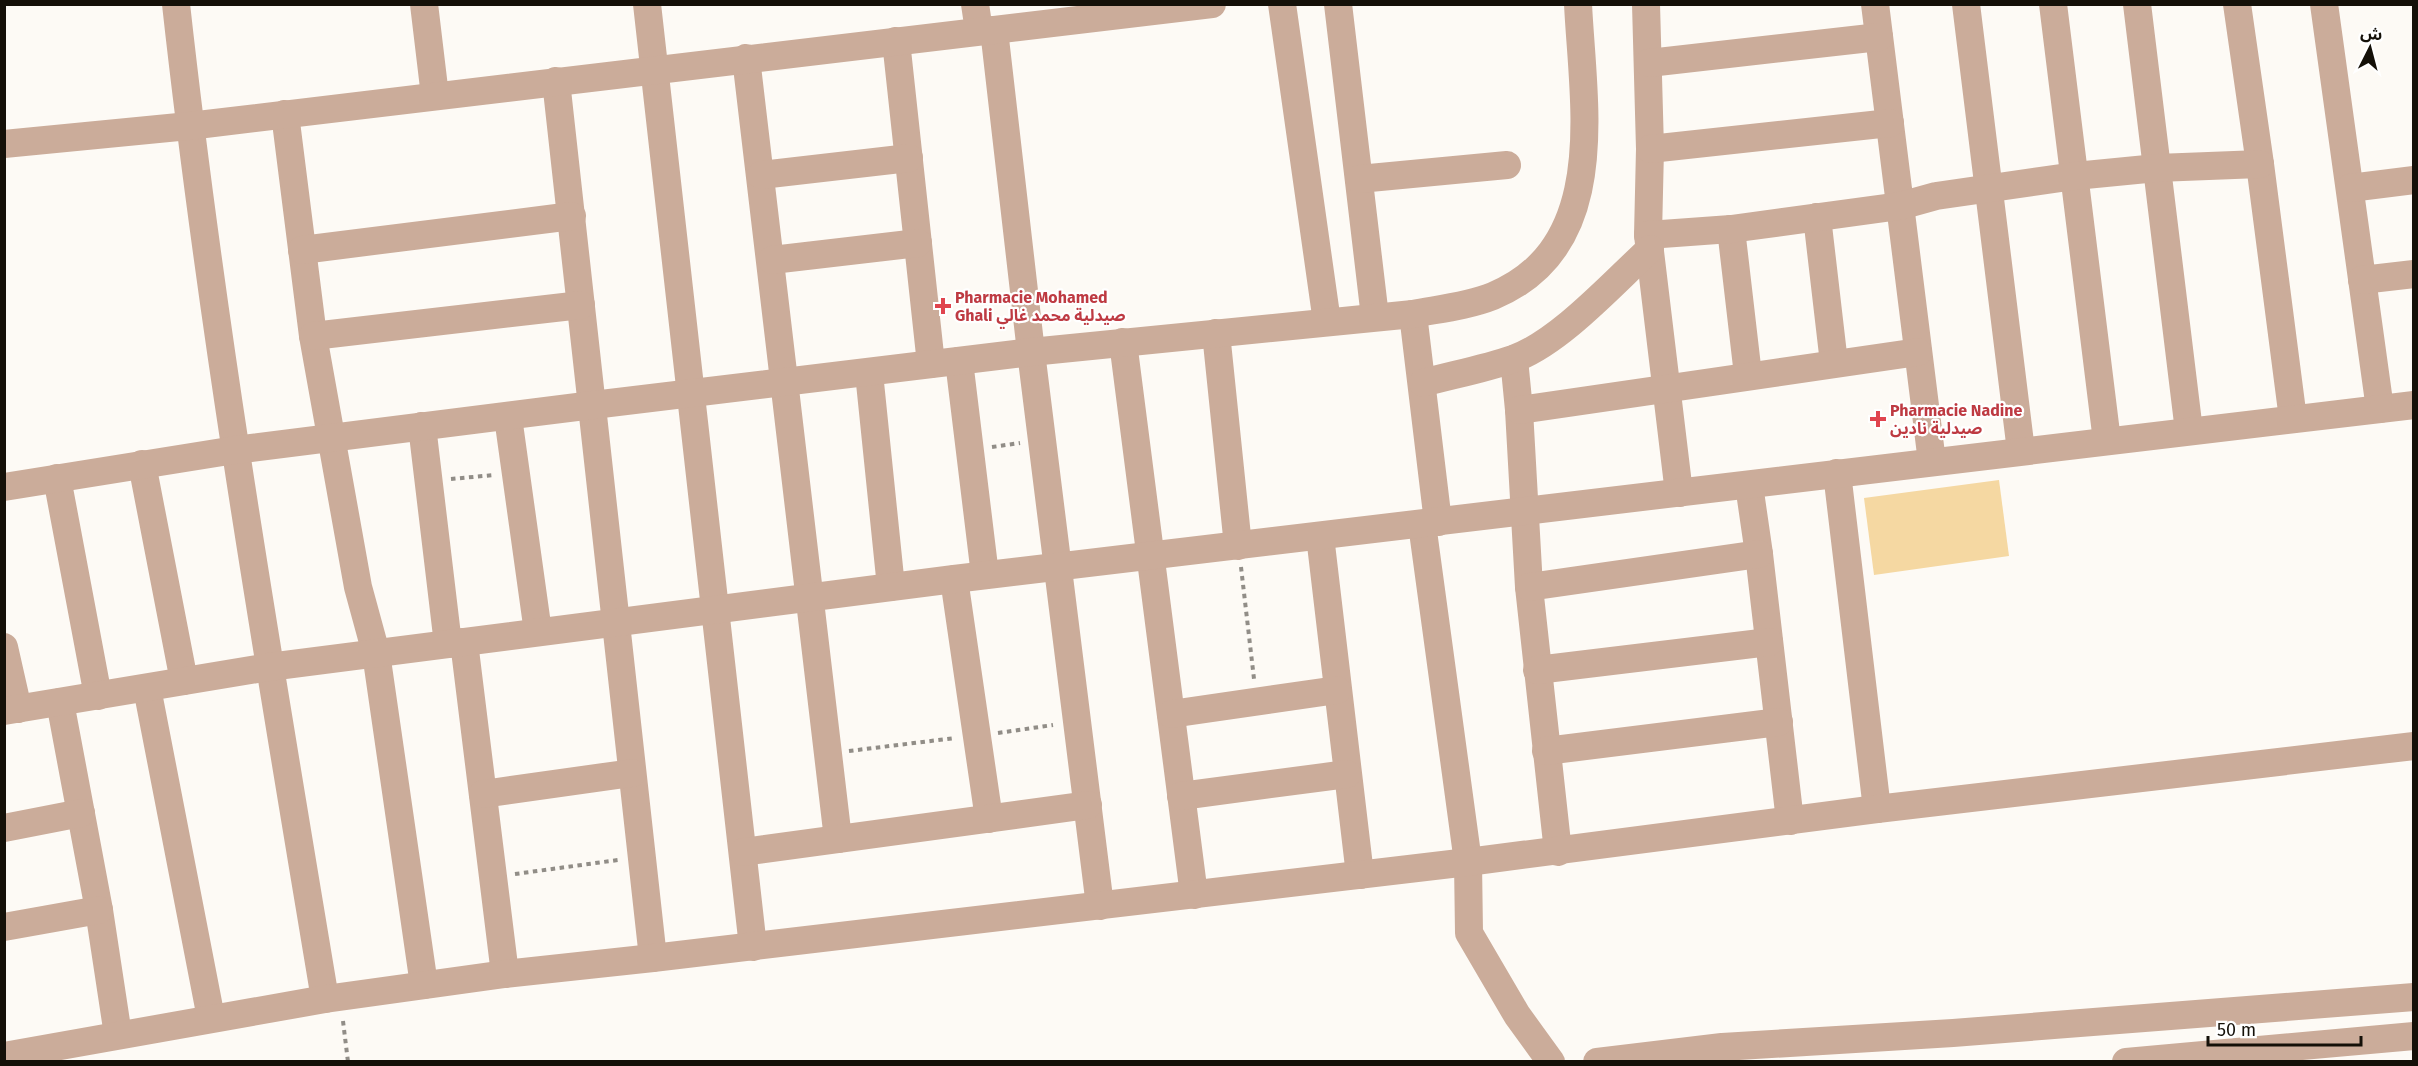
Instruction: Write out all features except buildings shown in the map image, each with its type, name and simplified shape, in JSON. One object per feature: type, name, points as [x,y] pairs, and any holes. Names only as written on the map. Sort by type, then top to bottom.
[{"type":"street","points":[[176,4],[189,126],[235,450],[269,667],[333,997]]},
{"type":"street","points":[[424,4],[435,96]]},
{"type":"street","points":[[646,4],[753,947]]},
{"type":"street","points":[[4,144],[189,126],[896,41],[983,22],[1090,11],[1212,4]]},
{"type":"street","points":[[1282,4],[1327,322]]},
{"type":"street","points":[[1338,4],[1375,317]]},
{"type":"street","points":[[4,487],[142,464],[333,437],[1031,352],[1413,314],[1493,296],[1528,274],[1543,261],[1560,239],[1574,211],[1584,154],[1578,4]]},
{"type":"street","points":[[1646,4],[1649,63],[1649,242],[1679,493]]},
{"type":"street","points":[[1875,4],[1932,462]]},
{"type":"street","points":[[1966,4],[2021,451]]},
{"type":"street","points":[[2053,4],[2107,441]]},
{"type":"street","points":[[2137,4],[2189,431]]},
{"type":"street","points":[[2237,4],[2293,419]]},
{"type":"street","points":[[2324,4],[2380,408]]},
{"type":"street","points":[[983,22],[1031,352],[1100,906]]},
{"type":"street","points":[[1649,63],[1879,37]]},
{"type":"street","points":[[896,41],[931,364]]},
{"type":"street","points":[[746,58],[772,260],[784,382],[838,839]]},
{"type":"street","points":[[556,81],[653,958]]},
{"type":"street","points":[[285,114],[313,336],[333,437],[358,587],[376,653],[424,985]]},
{"type":"street","points":[[1650,149],[1890,123]]},
{"type":"street","points":[[761,175],[909,158]]},
{"type":"street","points":[[1423,383],[1514,359],[1559,332],[1649,242],[1900,206],[1936,196],[2075,176],[2157,168],[2260,164]]},
{"type":"street","points":[[1359,179],[1508,165]]},
{"type":"street","points":[[2350,188],[2414,180]]},
{"type":"street","points":[[302,250],[572,216]]},
{"type":"street","points":[[1816,217],[1834,363]]},
{"type":"street","points":[[1731,229],[1748,375]]},
{"type":"street","points":[[772,260],[918,243]]},
{"type":"street","points":[[2362,280],[2414,274]]},
{"type":"street","points":[[313,336],[581,305]]},
{"type":"street","points":[[1413,314],[1423,383],[1430,523],[1468,862],[1469,933],[1517,1015],[1551,1062]]},
{"type":"street","points":[[1216,333],[1238,546]]},
{"type":"street","points":[[1123,342],[1194,895]]},
{"type":"street","points":[[1519,410],[1918,352]]},
{"type":"street","points":[[1514,359],[1529,587],[1558,852]]},
{"type":"street","points":[[959,361],[985,575]]},
{"type":"street","points":[[869,373],[891,587]]},
{"type":"street","points":[[4,647],[11,710],[269,667],[985,575],[2414,405]]},
{"type":"street","points":[[508,417],[538,632]]},
{"type":"street","points":[[422,426],[429,481],[483,794],[505,974]]},
{"type":"street","points":[[142,464],[184,681]]},
{"type":"street","points":[[1837,473],[1876,809]]},
{"type":"street","points":[[57,478],[98,696]]},
{"type":"street","points":[[1749,484],[1790,821]]},
{"type":"street","points":[[1320,536],[1360,875]]},
{"type":"street","points":[[1529,587],[1759,554]]},
{"type":"street","points":[[954,579],[989,819]]},
{"type":"street","points":[[1537,670],[1769,642]]},
{"type":"street","points":[[147,688],[212,1018]]},
{"type":"street","points":[[1171,714],[1337,690]]},
{"type":"street","points":[[60,702],[99,910],[118,1035]]},
{"type":"street","points":[[1546,751],[1779,722]]},
{"type":"street","points":[[4,1056],[333,997],[505,974],[1558,852],[1876,809],[2414,746]]},
{"type":"street","points":[[483,794],[632,773]]},
{"type":"street","points":[[1181,795],[1347,774]]},
{"type":"street","points":[[742,852],[1088,805]]},
{"type":"street","points":[[4,828],[81,813]]},
{"type":"street","points":[[4,927],[99,910]]},
{"type":"street","points":[[1597,1062],[1722,1047],[1953,1033],[2414,997]]},
{"type":"street","points":[[2126,1062],[2414,1036]]},
{"type":"path","points":[[970,450],[1042,440]]},
{"type":"path","points":[[429,481],[516,472]]},
{"type":"path","points":[[1238,546],[1257,702]]},
{"type":"path","points":[[494,877],[642,856]]},
{"type":"path","points":[[333,997],[348,1062]]},
{"type":"shaded area","points":[[1999,480],[2009,556],[1874,575],[1864,498]]},
{"type":"place","name":"Pharmacie Mohamed Ghali صيدلية محمد غالي","points":[[943,306]]},
{"type":"place","name":"Pharmacie Nadine صيدلية نادين","points":[[1878,419]]}]
